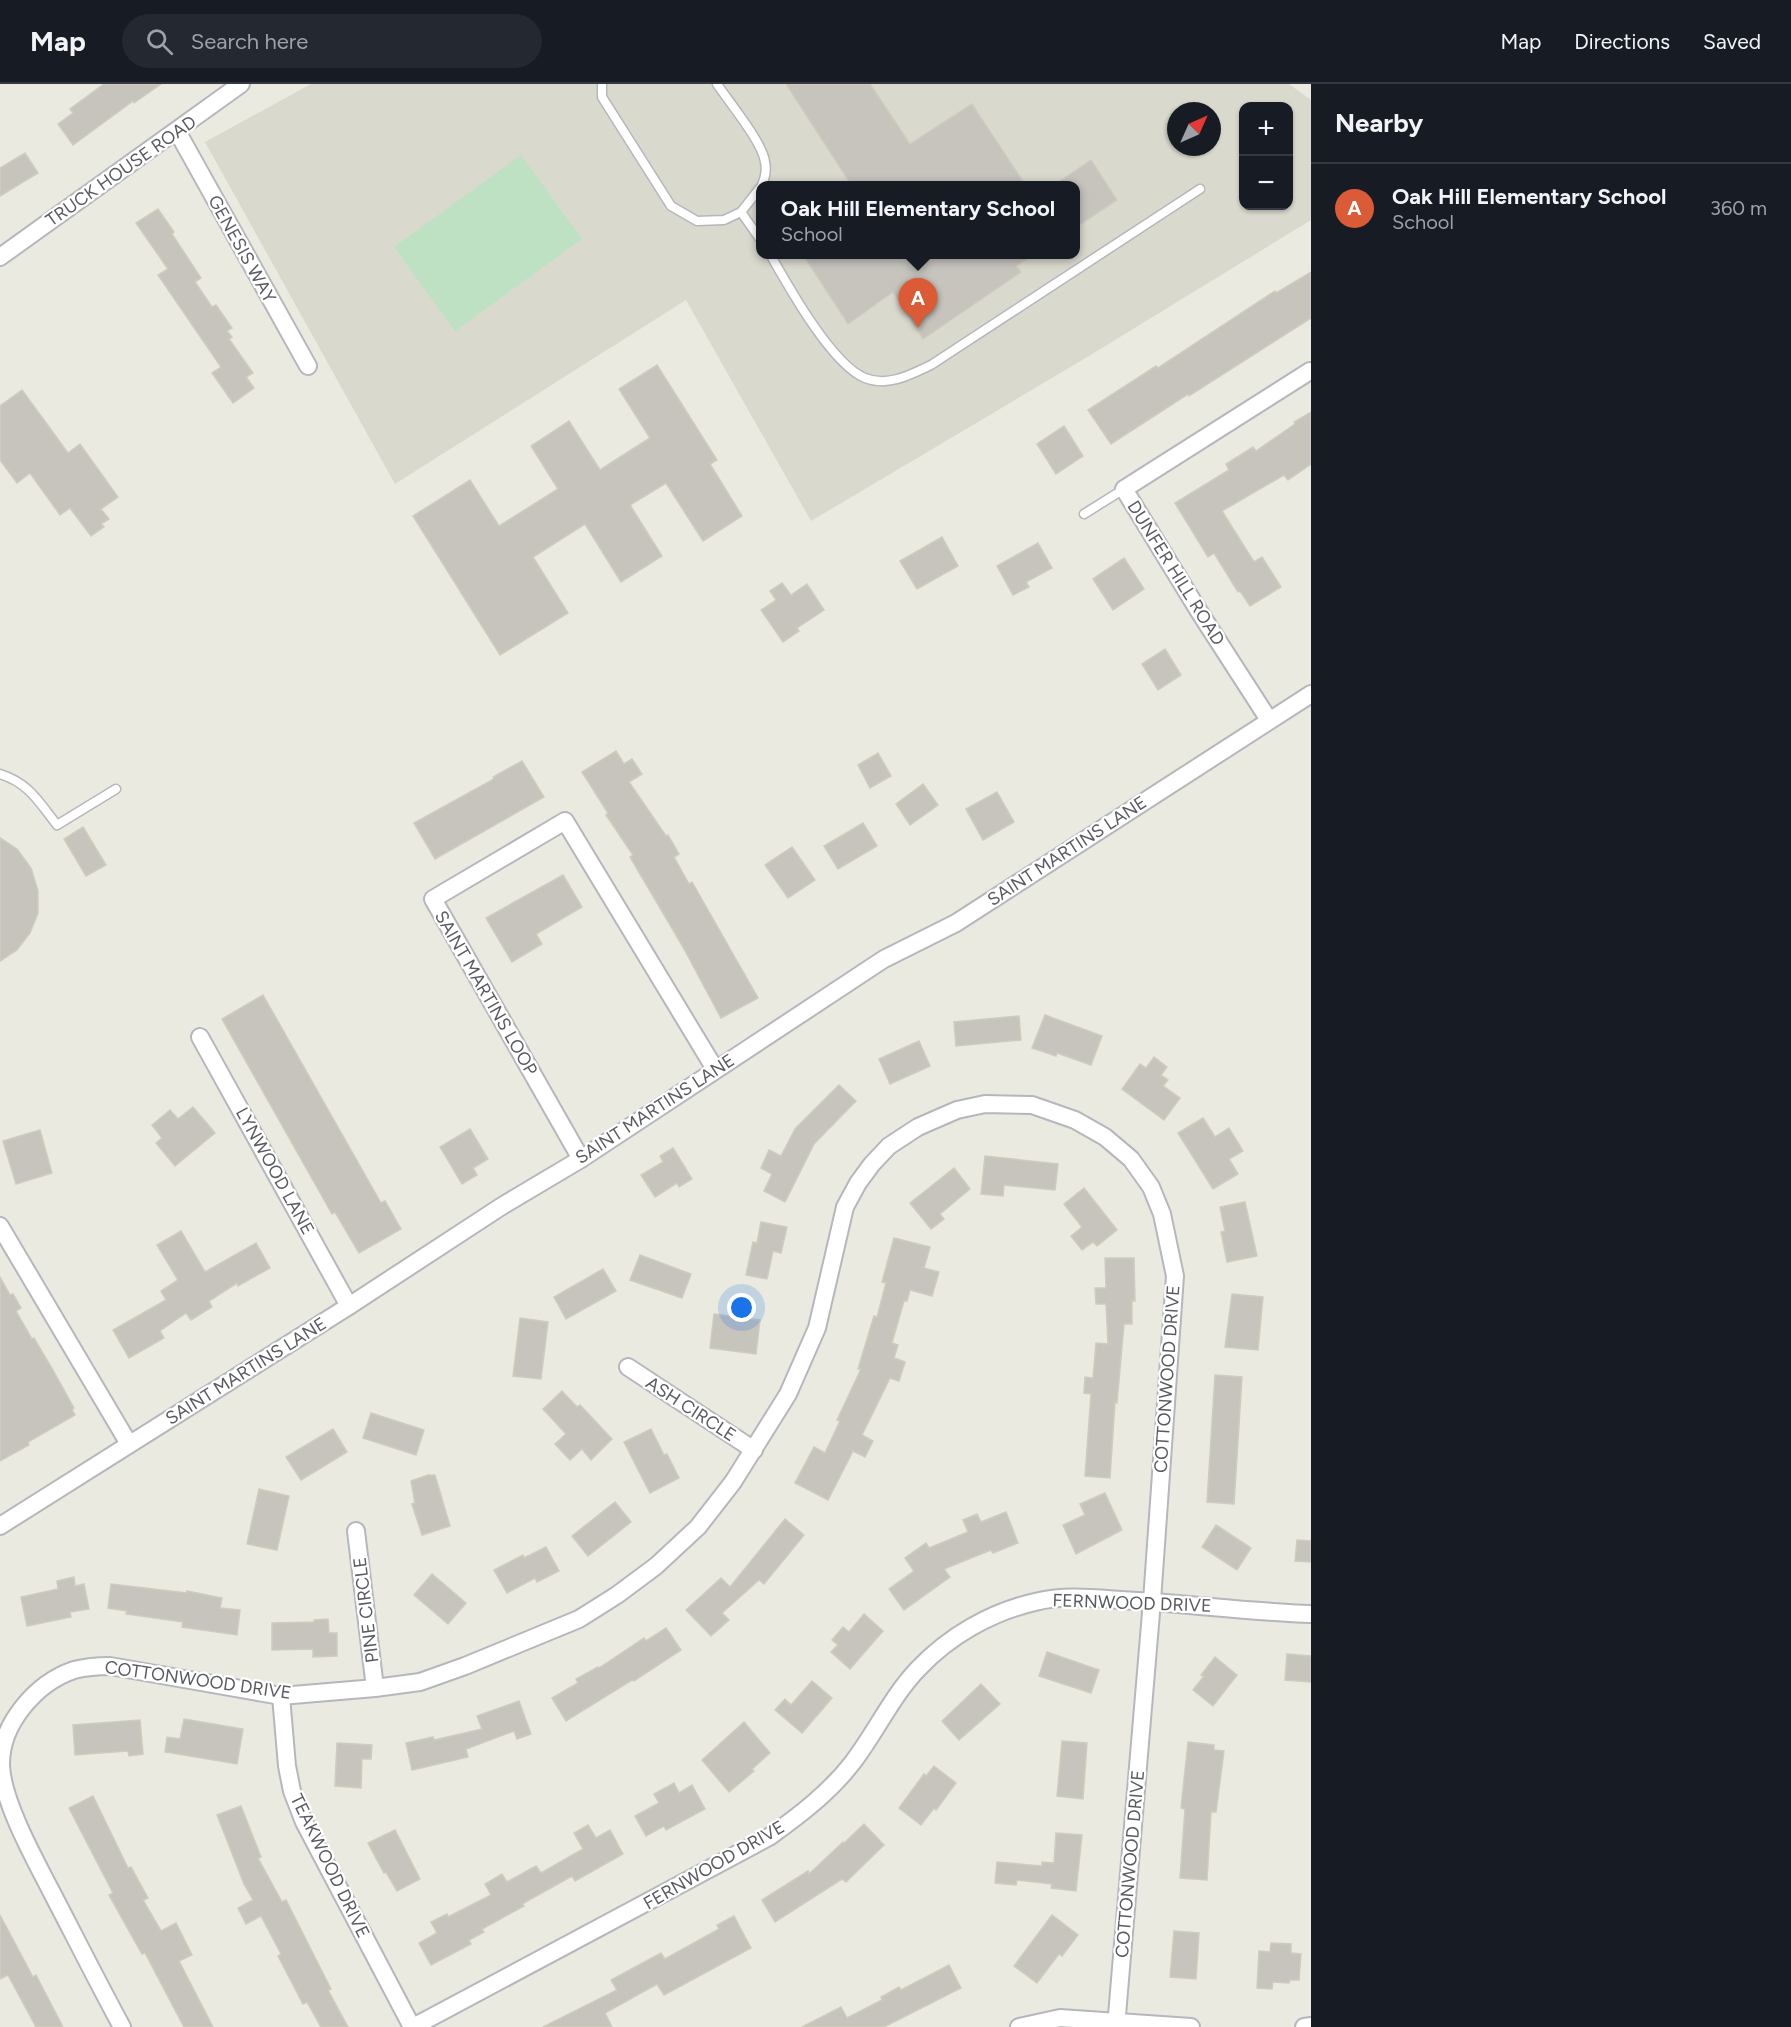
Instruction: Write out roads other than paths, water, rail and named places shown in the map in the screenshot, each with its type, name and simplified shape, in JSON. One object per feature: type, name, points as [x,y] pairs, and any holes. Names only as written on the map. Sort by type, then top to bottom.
[{"type":"street","name":"TRUCK HOUSE ROAD","points":[[0,257],[242,84]]},
{"type":"street","name":"GENESIS WAY","points":[[177,131],[308,366]]},
{"type":"street","name":"DUNFER HILL ROAD","points":[[1269,720],[1200,614],[1124,489],[1310,371]]},
{"type":"street","name":"SAINT MARTINS LANE","points":[[0,1526],[349,1306],[502,1206],[581,1159],[884,959],[956,922],[1311,694]]},
{"type":"street","name":"SAINT MARTINS LOOP","points":[[581,1159],[432,899],[565,821],[715,1069]]},
{"type":"street","name":"LYNWOOD LANE","points":[[200,1037],[349,1306]]},
{"type":"street","name":"COTTONWOOD DRIVE","points":[[122,2027],[31,1852],[5,1789],[1,1765],[4,1746],[13,1720],[29,1699],[59,1676],[85,1667],[110,1666],[281,1696],[375,1689],[420,1682],[579,1619],[617,1596],[656,1566],[699,1527],[733,1482],[788,1394],[817,1328],[845,1207],[872,1164],[889,1146],[918,1127],[957,1110],[985,1104],[1032,1105],[1074,1120],[1105,1137],[1131,1159],[1151,1187],[1162,1214],[1175,1276],[1152,1601],[1116,2024]]},
{"type":"street","points":[[0,1226],[129,1444]]},
{"type":"street","name":"ASH CIRCLE","points":[[628,1367],[754,1450]]},
{"type":"street","name":"PINE CIRCLE","points":[[356,1531],[375,1689]]},
{"type":"street","name":"FERNWOOD DRIVE","points":[[413,2027],[769,1837],[800,1814],[840,1778],[917,1669],[936,1652],[992,1616],[1014,1607],[1058,1598],[1152,1601],[1311,1614]]},
{"type":"street","name":"TEAKWOOD DRIVE","points":[[281,1696],[287,1766],[292,1791],[304,1822],[413,2027]]},
{"type":"street","points":[[1019,2027],[1060,2018],[1116,2024],[1191,2027]]},
{"type":"street","points":[[1304,2027],[1311,2026]]},
{"type":"lane","points":[[602,84],[602,96],[671,206],[697,221],[724,220],[741,212],[756,193]]},
{"type":"lane","points":[[717,84],[753,137],[765,160],[766,177],[764,181]]},
{"type":"lane","points":[[772,259],[813,324],[846,364],[864,377],[886,381],[906,377],[931,365],[1200,189]]},
{"type":"lane","points":[[741,212],[756,233]]},
{"type":"lane","points":[[1084,514],[1124,489]]},
{"type":"lane","points":[[0,774],[14,778],[30,790],[57,825],[116,789]]},
{"type":"place","name":"Oak Hill Elementary School","points":[[918,328]]}]
